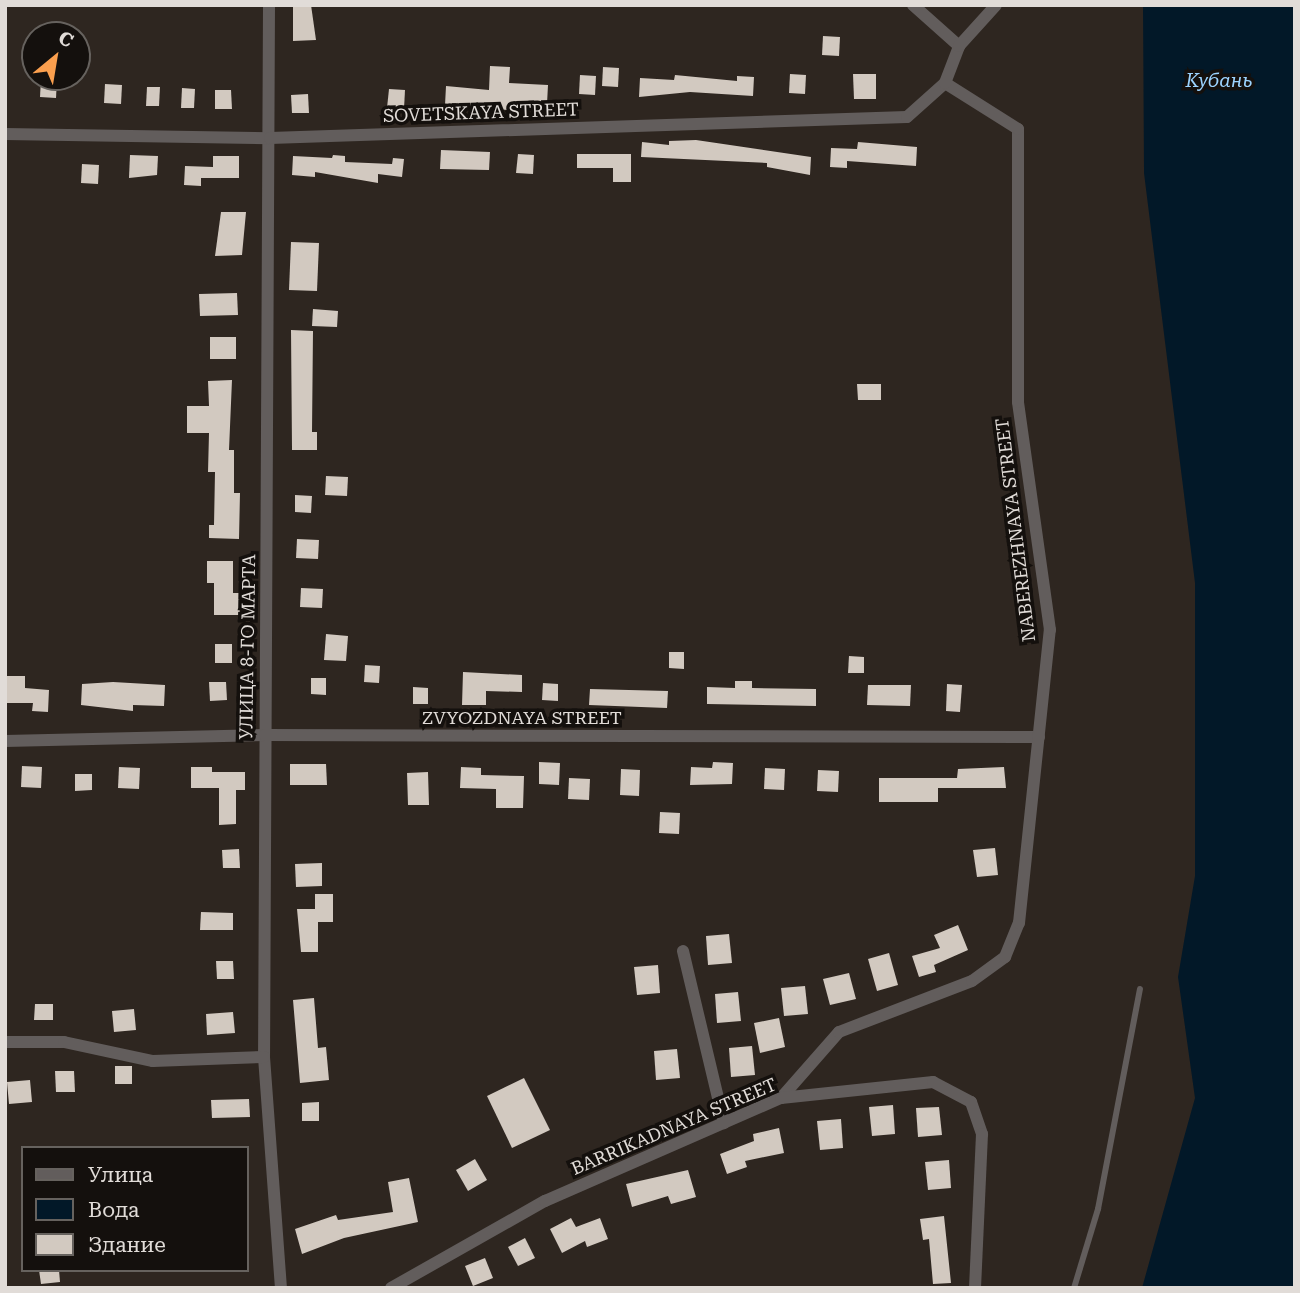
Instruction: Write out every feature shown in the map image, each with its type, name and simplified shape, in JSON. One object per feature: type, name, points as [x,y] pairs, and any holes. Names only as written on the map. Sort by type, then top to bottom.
[{"type":"street","name":"УЛИЦА 8-ГО МАРТА","points":[[269,5],[264,1057],[281,1288]]},
{"type":"street","points":[[913,5],[959,46]]},
{"type":"street","points":[[945,83],[959,46],[996,5]]},
{"type":"street","name":"SOVETSKAYA STREET","points":[[5,134],[270,138],[907,117],[945,83]]},
{"type":"street","name":"NABEREZHNAYA STREET","points":[[781,1098],[839,1032],[972,981],[1005,957],[1019,923],[1050,630],[1018,401],[1018,129],[945,83]]},
{"type":"street","name":"ZVYOZDNAYA STREET","points":[[5,741],[265,736],[1039,737]]},
{"type":"street","points":[[683,951],[724,1123]]},
{"type":"street","points":[[5,1042],[64,1042],[153,1060],[264,1057]]},
{"type":"street","name":"BARRIKADNAYA STREET","points":[[391,1288],[545,1201],[781,1098],[933,1082],[971,1102],[982,1134],[975,1288]]},
{"type":"lane","points":[[1074,1288],[1098,1209],[1140,989]]},
{"type":"water","name":"Кубань","points":[[1143,5],[1295,5],[1295,1288],[1142,1288],[1195,1098],[1178,977],[1195,876],[1195,583],[1144,173]]},
{"type":"building","points":[[293,5],[311,5],[316,40],[293,41]]},
{"type":"building","points":[[823,36],[840,37],[839,56],[822,55]]},
{"type":"building","points":[[490,66],[510,67],[509,83],[548,85],[547,104],[508,103],[508,110],[445,105],[446,86],[489,90]]},
{"type":"building","points":[[603,67],[619,68],[618,87],[602,86]]},
{"type":"building","points":[[790,74],[806,75],[805,94],[789,93]]},
{"type":"building","points":[[853,74],[876,74],[876,99],[854,99]]},
{"type":"building","points":[[580,75],[596,76],[595,95],[579,94]]},
{"type":"building","points":[[675,75],[737,81],[737,76],[754,77],[753,96],[690,92],[639,97],[640,78],[674,80]]},
{"type":"building","points":[[105,84],[122,85],[121,104],[104,103]]},
{"type":"building","points":[[147,87],[160,87],[159,106],[146,106]]},
{"type":"building","points":[[182,88],[195,89],[194,108],[181,108]]},
{"type":"building","points":[[389,89],[405,90],[404,109],[387,108]]},
{"type":"building","points":[[215,90],[231,90],[232,109],[215,109]]},
{"type":"building","points":[[40,91],[56,91],[56,98],[40,97]]},
{"type":"building","points":[[308,94],[309,113],[292,113],[291,95]]},
{"type":"building","points":[[696,140],[811,157],[810,175],[767,167],[767,163],[641,157],[642,142],[669,145],[669,141]]},
{"type":"building","points":[[858,142],[917,147],[916,166],[847,161],[847,168],[830,167],[831,148],[857,149]]},
{"type":"building","points":[[441,150],[490,152],[489,170],[440,169]]},
{"type":"building","points":[[518,154],[534,155],[533,174],[516,173]]},
{"type":"building","points":[[577,154],[631,154],[631,182],[613,182],[613,168],[577,168]]},
{"type":"building","points":[[130,155],[158,156],[157,175],[129,178]]},
{"type":"building","points":[[333,155],[345,156],[345,162],[392,164],[393,158],[404,159],[402,177],[378,174],[378,183],[315,172],[315,177],[292,175],[293,156],[332,158]]},
{"type":"building","points":[[213,156],[239,156],[239,178],[201,178],[201,186],[184,185],[185,166],[213,167]]},
{"type":"building","points":[[82,164],[99,165],[98,184],[81,183]]},
{"type":"building","points":[[221,212],[246,212],[242,255],[215,256]]},
{"type":"building","points":[[291,242],[319,243],[317,291],[289,290]]},
{"type":"building","points":[[237,293],[238,315],[200,316],[199,294]]},
{"type":"building","points":[[313,309],[338,311],[337,327],[312,326]]},
{"type":"building","points":[[291,330],[313,331],[312,432],[317,432],[317,450],[292,450]]},
{"type":"building","points":[[210,337],[236,337],[236,359],[210,359]]},
{"type":"building","points":[[232,380],[229,450],[234,450],[234,493],[240,493],[239,539],[209,538],[209,525],[214,525],[215,472],[208,472],[209,433],[187,433],[187,406],[209,406],[208,381]]},
{"type":"building","points":[[857,384],[881,384],[881,400],[858,400]]},
{"type":"building","points":[[326,476],[348,477],[347,496],[325,495]]},
{"type":"building","points":[[295,495],[312,496],[311,513],[295,512]]},
{"type":"building","points":[[297,539],[319,540],[318,559],[296,558]]},
{"type":"building","points":[[207,561],[233,561],[233,593],[240,593],[240,615],[214,615],[214,583],[207,583]]},
{"type":"building","points":[[301,588],[323,589],[322,608],[300,607]]},
{"type":"building","points":[[326,634],[348,636],[346,661],[324,660]]},
{"type":"building","points":[[215,644],[232,644],[232,663],[215,663]]},
{"type":"building","points":[[669,652],[684,652],[684,669],[669,668]]},
{"type":"building","points":[[849,656],[864,657],[864,673],[848,673]]},
{"type":"building","points":[[365,665],[380,666],[379,683],[364,682]]},
{"type":"building","points":[[463,672],[522,675],[522,692],[486,691],[486,705],[462,705]]},
{"type":"building","points":[[5,676],[25,676],[25,688],[49,690],[48,712],[32,711],[33,703],[5,703]]},
{"type":"building","points":[[311,678],[326,678],[326,695],[311,694]]},
{"type":"building","points":[[735,681],[752,681],[752,688],[816,689],[816,706],[707,704],[707,687],[735,688]]},
{"type":"building","points":[[113,682],[165,685],[164,706],[133,705],[133,711],[81,705],[82,684]]},
{"type":"building","points":[[209,682],[226,682],[227,700],[210,701]]},
{"type":"building","points":[[543,683],[558,684],[558,701],[542,700]]},
{"type":"building","points":[[947,684],[962,685],[960,712],[946,711]]},
{"type":"building","points":[[868,685],[911,685],[910,706],[867,705]]},
{"type":"building","points":[[413,687],[428,688],[428,704],[413,704]]},
{"type":"building","points":[[590,689],[668,691],[667,708],[589,705]]},
{"type":"building","points":[[539,762],[560,763],[559,785],[539,784]]},
{"type":"building","points":[[713,762],[733,763],[732,784],[690,785],[691,767],[712,768]]},
{"type":"building","points":[[290,764],[326,764],[327,785],[290,785]]},
{"type":"building","points":[[22,766],[42,767],[41,788],[21,787]]},
{"type":"building","points":[[119,767],[140,768],[139,789],[118,788]]},
{"type":"building","points":[[191,767],[212,767],[212,772],[245,772],[245,790],[236,790],[236,824],[219,825],[219,788],[191,788]]},
{"type":"building","points":[[461,767],[481,768],[481,775],[524,776],[523,808],[496,808],[496,789],[460,788]]},
{"type":"building","points":[[1004,767],[1006,788],[938,788],[938,802],[879,802],[879,778],[957,778],[958,769]]},
{"type":"building","points":[[765,768],[785,769],[784,790],[764,789]]},
{"type":"building","points":[[621,769],[640,770],[639,796],[620,795]]},
{"type":"building","points":[[818,770],[839,771],[838,792],[817,791]]},
{"type":"building","points":[[428,772],[429,805],[408,805],[407,773]]},
{"type":"building","points":[[75,774],[92,774],[92,790],[75,791]]},
{"type":"building","points":[[569,778],[590,779],[589,800],[568,799]]},
{"type":"building","points":[[660,812],[680,813],[679,834],[659,833]]},
{"type":"building","points":[[995,848],[998,875],[977,877],[973,850]]},
{"type":"building","points":[[239,849],[240,868],[223,868],[222,850]]},
{"type":"building","points":[[322,863],[322,886],[296,887],[295,864]]},
{"type":"building","points":[[315,894],[333,894],[333,922],[318,922],[318,952],[301,952],[297,909],[315,909]]},
{"type":"building","points":[[201,912],[233,913],[233,930],[200,930]]},
{"type":"building","points":[[958,925],[968,950],[934,965],[936,972],[919,977],[912,956],[940,948],[934,935]]},
{"type":"building","points":[[729,934],[732,963],[708,965],[706,936]]},
{"type":"building","points":[[889,953],[898,985],[877,991],[868,959]]},
{"type":"building","points":[[216,961],[233,961],[234,979],[217,979]]},
{"type":"building","points":[[658,965],[660,993],[637,995],[634,967]]},
{"type":"building","points":[[849,973],[856,999],[830,1005],[823,979]]},
{"type":"building","points":[[805,986],[808,1014],[784,1016],[781,988]]},
{"type":"building","points":[[738,992],[741,1021],[717,1023],[715,994]]},
{"type":"building","points":[[314,998],[318,1048],[326,1047],[329,1080],[300,1083],[293,1000]]},
{"type":"building","points":[[35,1004],[53,1004],[53,1020],[34,1020]]},
{"type":"building","points":[[134,1009],[136,1030],[114,1032],[112,1011]]},
{"type":"building","points":[[233,1012],[235,1033],[207,1035],[206,1014]]},
{"type":"building","points":[[779,1018],[785,1047],[760,1053],[754,1023]]},
{"type":"building","points":[[752,1046],[755,1075],[731,1077],[729,1048]]},
{"type":"building","points":[[677,1049],[680,1078],[656,1080],[654,1051]]},
{"type":"building","points":[[115,1066],[132,1066],[132,1084],[115,1084]]},
{"type":"building","points":[[55,1071],[74,1071],[75,1092],[56,1092]]},
{"type":"building","points":[[524,1078],[550,1130],[512,1148],[487,1096]]},
{"type":"building","points":[[30,1080],[32,1102],[9,1104],[7,1082]]},
{"type":"building","points":[[249,1099],[250,1117],[212,1118],[211,1100]]},
{"type":"building","points":[[319,1102],[319,1121],[302,1121],[302,1103]]},
{"type":"building","points":[[893,1105],[895,1134],[872,1136],[869,1107]]},
{"type":"building","points":[[939,1107],[942,1135],[918,1137],[916,1108]]},
{"type":"building","points":[[841,1119],[843,1148],[820,1150],[817,1121]]},
{"type":"building","points":[[779,1128],[784,1153],[745,1161],[747,1167],[727,1174],[720,1154],[754,1141],[753,1134]]},
{"type":"building","points":[[475,1159],[487,1180],[468,1191],[456,1170]]},
{"type":"building","points":[[949,1160],[951,1188],[928,1190],[925,1162]]},
{"type":"building","points":[[688,1170],[696,1197],[671,1204],[668,1196],[632,1207],[626,1184]]},
{"type":"building","points":[[409,1178],[418,1222],[344,1238],[302,1254],[295,1229],[336,1215],[338,1220],[393,1212],[388,1182]]},
{"type":"building","points":[[944,1216],[951,1283],[933,1284],[929,1239],[923,1240],[920,1219]]},
{"type":"building","points":[[571,1218],[576,1227],[600,1218],[608,1239],[587,1247],[585,1241],[562,1253],[550,1229]]},
{"type":"building","points":[[525,1238],[535,1258],[518,1266],[508,1247]]},
{"type":"building","points":[[485,1258],[493,1278],[473,1286],[465,1266]]},
{"type":"building","points":[[39,1272],[59,1272],[60,1282],[41,1284]]}]
